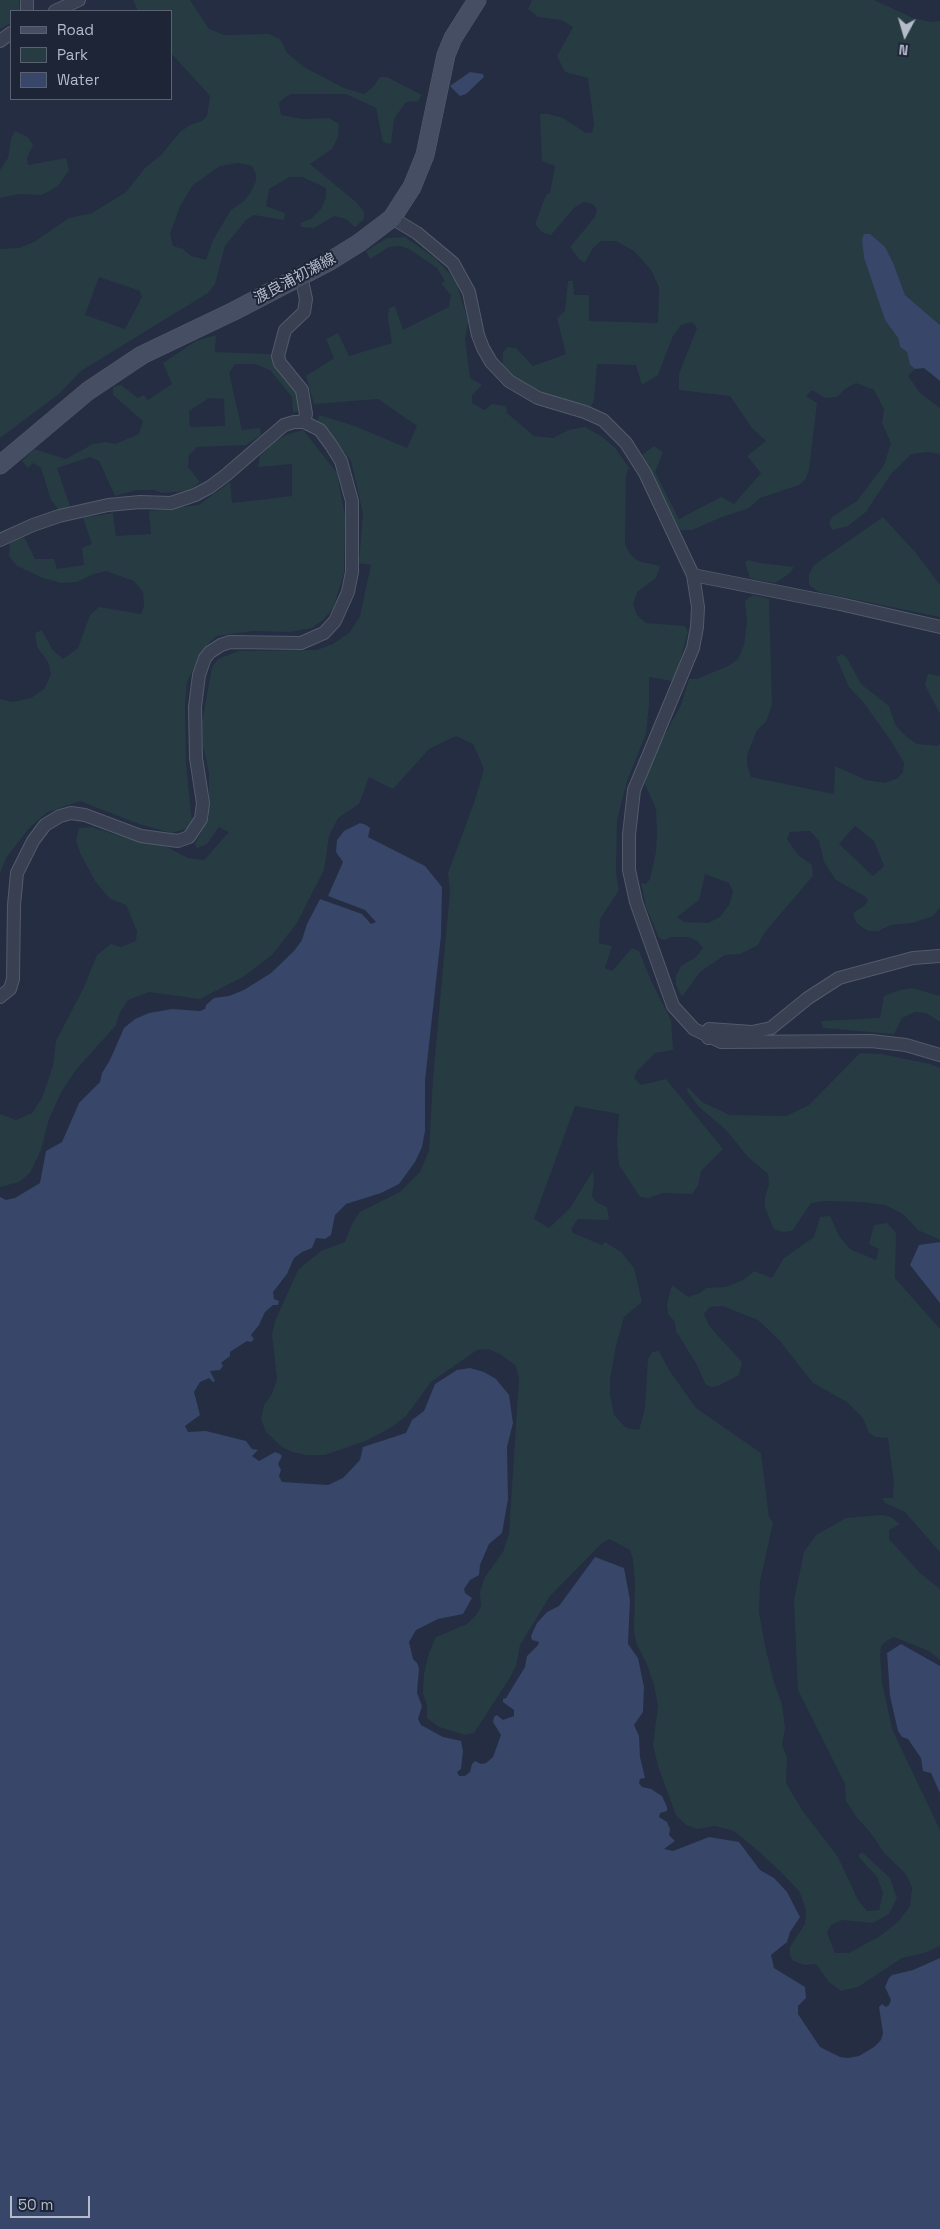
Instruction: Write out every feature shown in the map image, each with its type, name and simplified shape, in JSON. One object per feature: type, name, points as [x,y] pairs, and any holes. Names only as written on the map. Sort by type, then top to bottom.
[{"type":"main road","name":"渡良浦初瀬線","points":[[0,466],[88,391],[142,355],[302,276],[359,243],[392,218],[412,187],[426,155],[446,55],[453,38],[477,0]]},
{"type":"street","points":[[57,10],[79,0]]},
{"type":"street","points":[[392,218],[417,233],[453,263],[469,292],[478,335],[483,348],[491,362],[509,381],[538,398],[585,412],[603,420],[626,443],[645,473],[693,575],[698,608],[694,643],[634,790],[628,852],[629,870],[636,902],[673,1006],[687,1024],[708,1038],[730,1043],[871,1041],[906,1045],[940,1055]]},
{"type":"street","points":[[302,276],[306,299],[304,312],[286,330],[278,356],[280,363],[302,390],[306,402],[304,422]]},
{"type":"street","points":[[0,540],[59,516],[100,507],[140,502],[171,503],[182,500],[210,487],[284,425],[304,422],[320,430],[331,444],[344,470],[352,501],[352,572],[348,592],[340,613],[324,633],[301,643],[230,642],[221,644],[205,658],[199,675],[195,707],[196,758],[203,803],[201,819],[189,837],[178,841],[141,836],[84,814],[71,813],[60,816],[45,825],[32,840],[17,872],[14,906],[13,978],[10,989],[0,997]]},
{"type":"street","points":[[693,575],[840,604],[940,627]]},
{"type":"street","points":[[708,1038],[709,1029],[752,1032],[771,1028],[808,998],[839,978],[913,958],[940,956]]},
{"type":"green space","points":[[0,0],[19,0],[20,10],[10,10],[10,24],[0,29]]},
{"type":"green space","points":[[133,0],[190,0],[209,29],[224,35],[269,34],[280,39],[287,53],[304,67],[344,88],[364,94],[373,87],[380,77],[387,77],[422,95],[418,101],[406,102],[394,119],[391,144],[383,142],[376,108],[346,94],[291,94],[284,98],[279,103],[281,115],[303,119],[329,118],[339,124],[338,137],[332,149],[310,164],[356,202],[364,212],[364,219],[355,227],[346,219],[334,216],[314,228],[301,227],[300,223],[311,219],[321,209],[326,197],[326,188],[302,177],[290,177],[269,189],[266,206],[285,213],[284,220],[254,215],[246,220],[225,246],[215,284],[208,293],[81,371],[59,394],[0,438],[0,249],[19,248],[34,242],[69,218],[92,213],[126,192],[145,168],[161,155],[180,132],[190,125],[202,121],[207,116],[210,96],[172,54],[172,10],[138,10]],"holes":[[[238,163],[252,166],[256,174],[256,181],[251,192],[244,201],[231,210],[213,240],[206,260],[191,256],[183,249],[173,246],[170,234],[180,206],[193,185],[220,166]],[[99,277],[140,291],[142,297],[125,329],[85,315]]]},
{"type":"green space","points":[[532,0],[874,0],[913,18],[931,22],[940,21],[940,325],[905,295],[894,265],[862,240],[864,258],[885,320],[898,338],[900,347],[907,352],[910,365],[915,369],[908,376],[920,393],[940,408],[940,456],[939,454],[928,452],[911,454],[891,474],[866,512],[848,526],[832,530],[829,523],[832,517],[857,501],[884,465],[891,443],[882,423],[884,409],[874,390],[856,383],[845,389],[837,397],[825,398],[812,390],[806,396],[817,403],[809,470],[805,480],[799,485],[760,498],[749,508],[692,530],[680,530],[642,455],[654,446],[663,452],[655,472],[679,519],[721,497],[734,504],[761,473],[747,456],[766,441],[752,428],[730,396],[679,390],[679,374],[697,328],[692,322],[681,325],[673,336],[658,375],[642,385],[636,365],[597,364],[594,400],[591,407],[553,397],[529,387],[512,375],[503,364],[503,352],[508,347],[516,348],[533,366],[566,354],[557,318],[565,311],[568,281],[573,281],[574,295],[589,295],[589,321],[658,323],[659,287],[651,270],[634,251],[616,241],[601,241],[592,249],[585,263],[579,259],[570,247],[595,217],[597,210],[593,204],[584,202],[574,208],[551,235],[542,232],[535,224],[546,195],[550,193],[555,166],[542,161],[540,114],[563,118],[586,133],[592,133],[594,124],[588,78],[565,72],[557,56],[573,27],[561,20],[538,17],[528,9]]},
{"type":"green space","points":[[15,131],[28,137],[33,145],[27,158],[28,165],[66,158],[69,170],[58,186],[42,195],[19,194],[0,198],[0,170],[8,158],[11,139]]},
{"type":"green space","points":[[405,237],[436,259],[457,285],[468,321],[465,339],[470,378],[482,385],[472,395],[472,403],[484,410],[492,404],[506,406],[507,413],[534,436],[553,438],[569,430],[585,427],[601,436],[615,448],[629,468],[626,475],[625,544],[630,554],[638,561],[660,566],[656,578],[637,592],[633,604],[637,615],[646,623],[685,626],[688,632],[676,675],[672,681],[649,677],[646,734],[627,781],[617,820],[616,873],[619,890],[600,919],[599,943],[612,946],[605,968],[612,971],[632,948],[639,951],[652,983],[671,1020],[673,1050],[655,1053],[637,1071],[634,1078],[641,1085],[666,1079],[723,1149],[701,1171],[698,1186],[692,1194],[663,1193],[648,1198],[640,1197],[619,1165],[617,1143],[619,1114],[575,1106],[534,1219],[549,1228],[570,1208],[593,1171],[592,1196],[596,1202],[607,1207],[609,1220],[578,1219],[571,1229],[573,1233],[602,1245],[605,1242],[621,1252],[634,1268],[642,1302],[624,1317],[610,1379],[610,1394],[614,1415],[626,1428],[639,1430],[645,1408],[648,1359],[652,1352],[659,1351],[669,1370],[696,1408],[761,1453],[769,1517],[773,1523],[760,1581],[759,1612],[774,1682],[782,1704],[785,1728],[782,1745],[787,1757],[786,1783],[802,1810],[838,1857],[858,1900],[867,1911],[879,1910],[883,1893],[877,1877],[858,1856],[862,1852],[890,1878],[897,1898],[889,1914],[873,1923],[842,1920],[831,1925],[827,1933],[835,1953],[849,1953],[880,1936],[899,1921],[910,1906],[912,1888],[906,1874],[885,1854],[846,1801],[845,1784],[798,1690],[794,1600],[804,1552],[816,1535],[846,1518],[882,1515],[891,1517],[900,1524],[889,1530],[889,1539],[920,1573],[940,1589],[940,1660],[929,1651],[894,1637],[881,1646],[880,1656],[882,1682],[892,1729],[940,1830],[940,1946],[924,1953],[902,1958],[858,1987],[841,1991],[829,1982],[816,1964],[805,1965],[793,1961],[790,1955],[790,1947],[805,1924],[806,1909],[799,1891],[781,1872],[734,1831],[715,1826],[697,1829],[686,1825],[676,1815],[658,1766],[653,1745],[658,1706],[654,1685],[646,1662],[637,1645],[634,1632],[635,1581],[630,1550],[609,1539],[601,1544],[550,1596],[520,1645],[516,1666],[509,1679],[474,1733],[465,1735],[439,1727],[427,1718],[427,1705],[423,1693],[424,1674],[429,1653],[436,1637],[467,1624],[477,1614],[481,1606],[480,1592],[485,1577],[503,1552],[509,1534],[519,1379],[516,1366],[500,1354],[488,1349],[477,1350],[431,1382],[406,1416],[392,1427],[368,1440],[325,1455],[306,1455],[292,1452],[282,1447],[266,1432],[261,1419],[264,1405],[272,1394],[277,1379],[272,1335],[275,1321],[298,1270],[321,1251],[345,1242],[352,1224],[360,1212],[400,1192],[420,1172],[429,1151],[433,1079],[450,891],[448,873],[475,800],[484,769],[473,744],[456,736],[429,749],[393,789],[369,777],[359,804],[338,818],[329,836],[324,870],[297,923],[272,955],[243,977],[200,999],[149,992],[128,1000],[120,1012],[116,1025],[75,1071],[62,1091],[49,1119],[41,1150],[30,1173],[19,1182],[0,1187],[0,1114],[16,1120],[32,1113],[42,1098],[53,1066],[56,1041],[83,989],[97,955],[111,944],[121,947],[136,941],[137,931],[126,905],[110,899],[95,881],[80,853],[76,840],[79,828],[91,827],[167,847],[188,858],[204,860],[229,832],[219,827],[207,844],[197,848],[195,844],[209,817],[209,773],[203,745],[202,723],[212,667],[218,659],[239,651],[317,650],[333,644],[350,632],[360,616],[371,565],[359,563],[363,514],[351,461],[334,438],[317,423],[319,415],[355,426],[407,448],[417,426],[378,399],[314,404],[306,376],[334,358],[326,339],[338,333],[349,356],[392,343],[388,319],[389,308],[395,306],[403,330],[449,307],[451,295],[441,283],[445,281],[437,268],[409,249],[400,246],[389,247],[370,259],[366,251],[387,238]]},
{"type":"green space","points":[[216,335],[215,352],[270,354],[276,367],[298,393],[304,409],[293,413],[292,397],[270,370],[255,364],[235,364],[229,373],[242,430],[260,428],[261,435],[246,445],[197,447],[189,455],[188,467],[200,482],[188,491],[162,493],[154,490],[136,490],[115,496],[99,461],[90,457],[57,468],[70,506],[59,510],[51,500],[41,468],[33,463],[28,468],[22,461],[34,449],[66,459],[93,444],[106,442],[115,444],[139,434],[143,421],[113,395],[113,387],[121,385],[138,398],[144,395],[148,400],[172,384],[163,363],[196,341]],"holes":[[[209,398],[224,399],[225,426],[190,427],[189,411]]]},
{"type":"green space","points":[[303,430],[337,473],[345,516],[344,573],[333,608],[323,620],[312,628],[289,632],[253,631],[217,636],[208,644],[198,659],[187,682],[185,704],[186,764],[192,822],[185,829],[171,833],[139,824],[80,801],[46,813],[29,828],[6,858],[0,873],[0,699],[13,702],[31,698],[44,689],[51,674],[48,662],[37,647],[35,633],[42,630],[52,649],[63,659],[78,648],[90,615],[99,607],[141,614],[144,606],[143,592],[134,581],[106,571],[91,575],[77,582],[61,583],[43,578],[17,566],[9,556],[10,543],[24,537],[35,559],[54,559],[57,569],[84,565],[82,548],[92,544],[83,518],[113,513],[116,536],[151,534],[149,511],[199,505],[230,482],[232,503],[292,496],[292,464],[258,467],[260,456],[275,441]]},
{"type":"green space","points":[[883,517],[916,553],[940,585],[940,617],[819,592],[809,585],[809,574],[814,565]]},
{"type":"green space","points":[[749,560],[794,567],[790,573],[775,583],[750,578],[745,562]]},
{"type":"green space","points":[[753,595],[769,599],[772,704],[766,722],[757,730],[747,755],[747,765],[751,777],[834,794],[835,766],[866,780],[885,783],[898,778],[903,772],[904,763],[891,741],[864,703],[849,687],[836,657],[842,654],[847,658],[861,684],[889,706],[896,726],[907,737],[917,744],[938,746],[940,744],[940,908],[933,916],[912,923],[891,925],[878,931],[869,931],[863,928],[856,922],[853,913],[864,906],[868,901],[866,897],[836,880],[824,862],[819,841],[810,831],[790,832],[787,839],[798,855],[812,865],[813,876],[765,932],[758,945],[740,954],[725,955],[700,972],[682,997],[676,985],[676,976],[681,966],[696,957],[703,948],[697,941],[688,937],[672,937],[664,940],[659,938],[646,907],[641,883],[646,884],[650,879],[656,852],[657,831],[656,809],[645,784],[650,762],[681,705],[689,679],[697,679],[728,666],[738,659],[744,645],[747,622],[745,601]],"holes":[[[855,826],[874,841],[884,866],[873,876],[839,844]],[[705,874],[729,883],[733,892],[729,905],[720,917],[708,923],[684,922],[677,917],[699,900]]]},
{"type":"green space","points":[[928,674],[940,676],[940,714],[925,684]]},
{"type":"green space","points":[[912,988],[940,996],[940,1022],[926,1013],[915,1012],[902,1018],[894,1034],[823,1028],[821,1021],[880,1018],[884,996]]},
{"type":"green space","points":[[860,1053],[882,1054],[930,1064],[940,1068],[940,1240],[918,1230],[903,1214],[885,1205],[861,1202],[825,1201],[811,1203],[792,1231],[783,1232],[774,1229],[765,1208],[765,1197],[769,1185],[768,1174],[748,1157],[726,1130],[698,1106],[687,1091],[688,1087],[702,1102],[730,1115],[786,1116],[809,1105]]},
{"type":"green space","points":[[830,1216],[839,1236],[850,1249],[876,1260],[879,1249],[869,1244],[874,1225],[887,1223],[896,1233],[895,1278],[940,1329],[940,1552],[905,1512],[885,1503],[882,1498],[893,1498],[894,1483],[888,1438],[875,1437],[869,1433],[863,1418],[847,1402],[813,1383],[779,1340],[758,1320],[723,1306],[710,1307],[704,1314],[710,1327],[742,1362],[739,1375],[718,1386],[712,1387],[706,1385],[697,1365],[676,1331],[675,1322],[668,1314],[667,1304],[672,1285],[688,1297],[700,1293],[706,1288],[726,1287],[745,1279],[754,1271],[772,1278],[784,1258],[814,1237],[820,1217]]},
{"type":"water","points":[[470,72],[483,74],[484,77],[466,94],[460,96],[450,86]]},
{"type":"water","points":[[864,234],[870,234],[885,247],[905,295],[940,325],[940,381],[924,368],[915,369],[910,365],[907,352],[900,347],[898,338],[885,320],[864,258],[862,240]]},
{"type":"water","points":[[360,823],[370,828],[368,837],[425,866],[442,887],[441,936],[425,1081],[425,1131],[422,1147],[415,1162],[399,1184],[381,1193],[346,1204],[335,1215],[331,1235],[325,1239],[316,1238],[312,1248],[294,1258],[287,1274],[273,1292],[274,1299],[279,1301],[278,1305],[273,1305],[265,1312],[259,1325],[251,1335],[254,1339],[251,1342],[247,1341],[230,1352],[230,1356],[221,1363],[223,1366],[220,1370],[210,1371],[215,1381],[213,1382],[209,1378],[200,1382],[194,1392],[200,1415],[185,1426],[188,1432],[206,1431],[246,1441],[252,1449],[258,1450],[252,1456],[259,1461],[275,1452],[280,1454],[282,1456],[278,1464],[281,1470],[279,1476],[282,1482],[328,1485],[343,1478],[360,1460],[363,1447],[406,1433],[412,1420],[424,1411],[435,1384],[457,1370],[470,1368],[484,1372],[496,1379],[509,1395],[513,1423],[507,1447],[508,1499],[502,1533],[489,1544],[480,1565],[479,1575],[470,1580],[464,1589],[465,1593],[472,1598],[463,1614],[438,1619],[416,1630],[409,1642],[413,1659],[419,1668],[417,1693],[422,1706],[418,1719],[421,1725],[443,1737],[461,1741],[463,1751],[461,1769],[457,1772],[459,1776],[465,1776],[470,1772],[475,1761],[481,1764],[486,1763],[493,1757],[501,1735],[493,1722],[494,1717],[497,1715],[503,1720],[514,1716],[514,1710],[503,1702],[503,1699],[506,1698],[525,1667],[527,1656],[538,1645],[539,1642],[532,1640],[531,1636],[537,1623],[547,1612],[559,1606],[595,1557],[624,1568],[630,1600],[628,1644],[638,1658],[644,1687],[643,1712],[634,1725],[639,1736],[640,1757],[645,1778],[640,1779],[639,1783],[642,1787],[651,1789],[662,1796],[667,1807],[667,1811],[660,1813],[659,1817],[667,1822],[670,1829],[669,1835],[675,1841],[664,1849],[673,1851],[709,1837],[739,1842],[760,1870],[774,1878],[787,1892],[800,1917],[790,1932],[787,1942],[771,1955],[774,1968],[805,1987],[806,1998],[798,2006],[798,2014],[820,2047],[840,2057],[848,2058],[859,2056],[874,2047],[881,2040],[883,2033],[879,2007],[882,2004],[886,2007],[891,2000],[885,1987],[889,1978],[892,1975],[913,1970],[940,1958],[940,2229],[0,2229],[0,1197],[6,1200],[15,1198],[40,1183],[46,1151],[62,1142],[79,1103],[100,1082],[102,1073],[124,1028],[135,1019],[149,1013],[172,1009],[200,1011],[205,1009],[206,1005],[214,998],[229,996],[244,990],[271,973],[294,951],[302,940],[307,924],[320,899],[362,914],[371,924],[376,922],[365,910],[328,896],[343,862],[336,852],[337,840],[344,831]]},
{"type":"water","points":[[940,1242],[940,1303],[910,1265],[919,1245]]},
{"type":"water","points":[[901,1644],[940,1666],[940,1793],[931,1773],[923,1771],[921,1758],[908,1739],[902,1737],[898,1731],[890,1696],[887,1653]]}]
